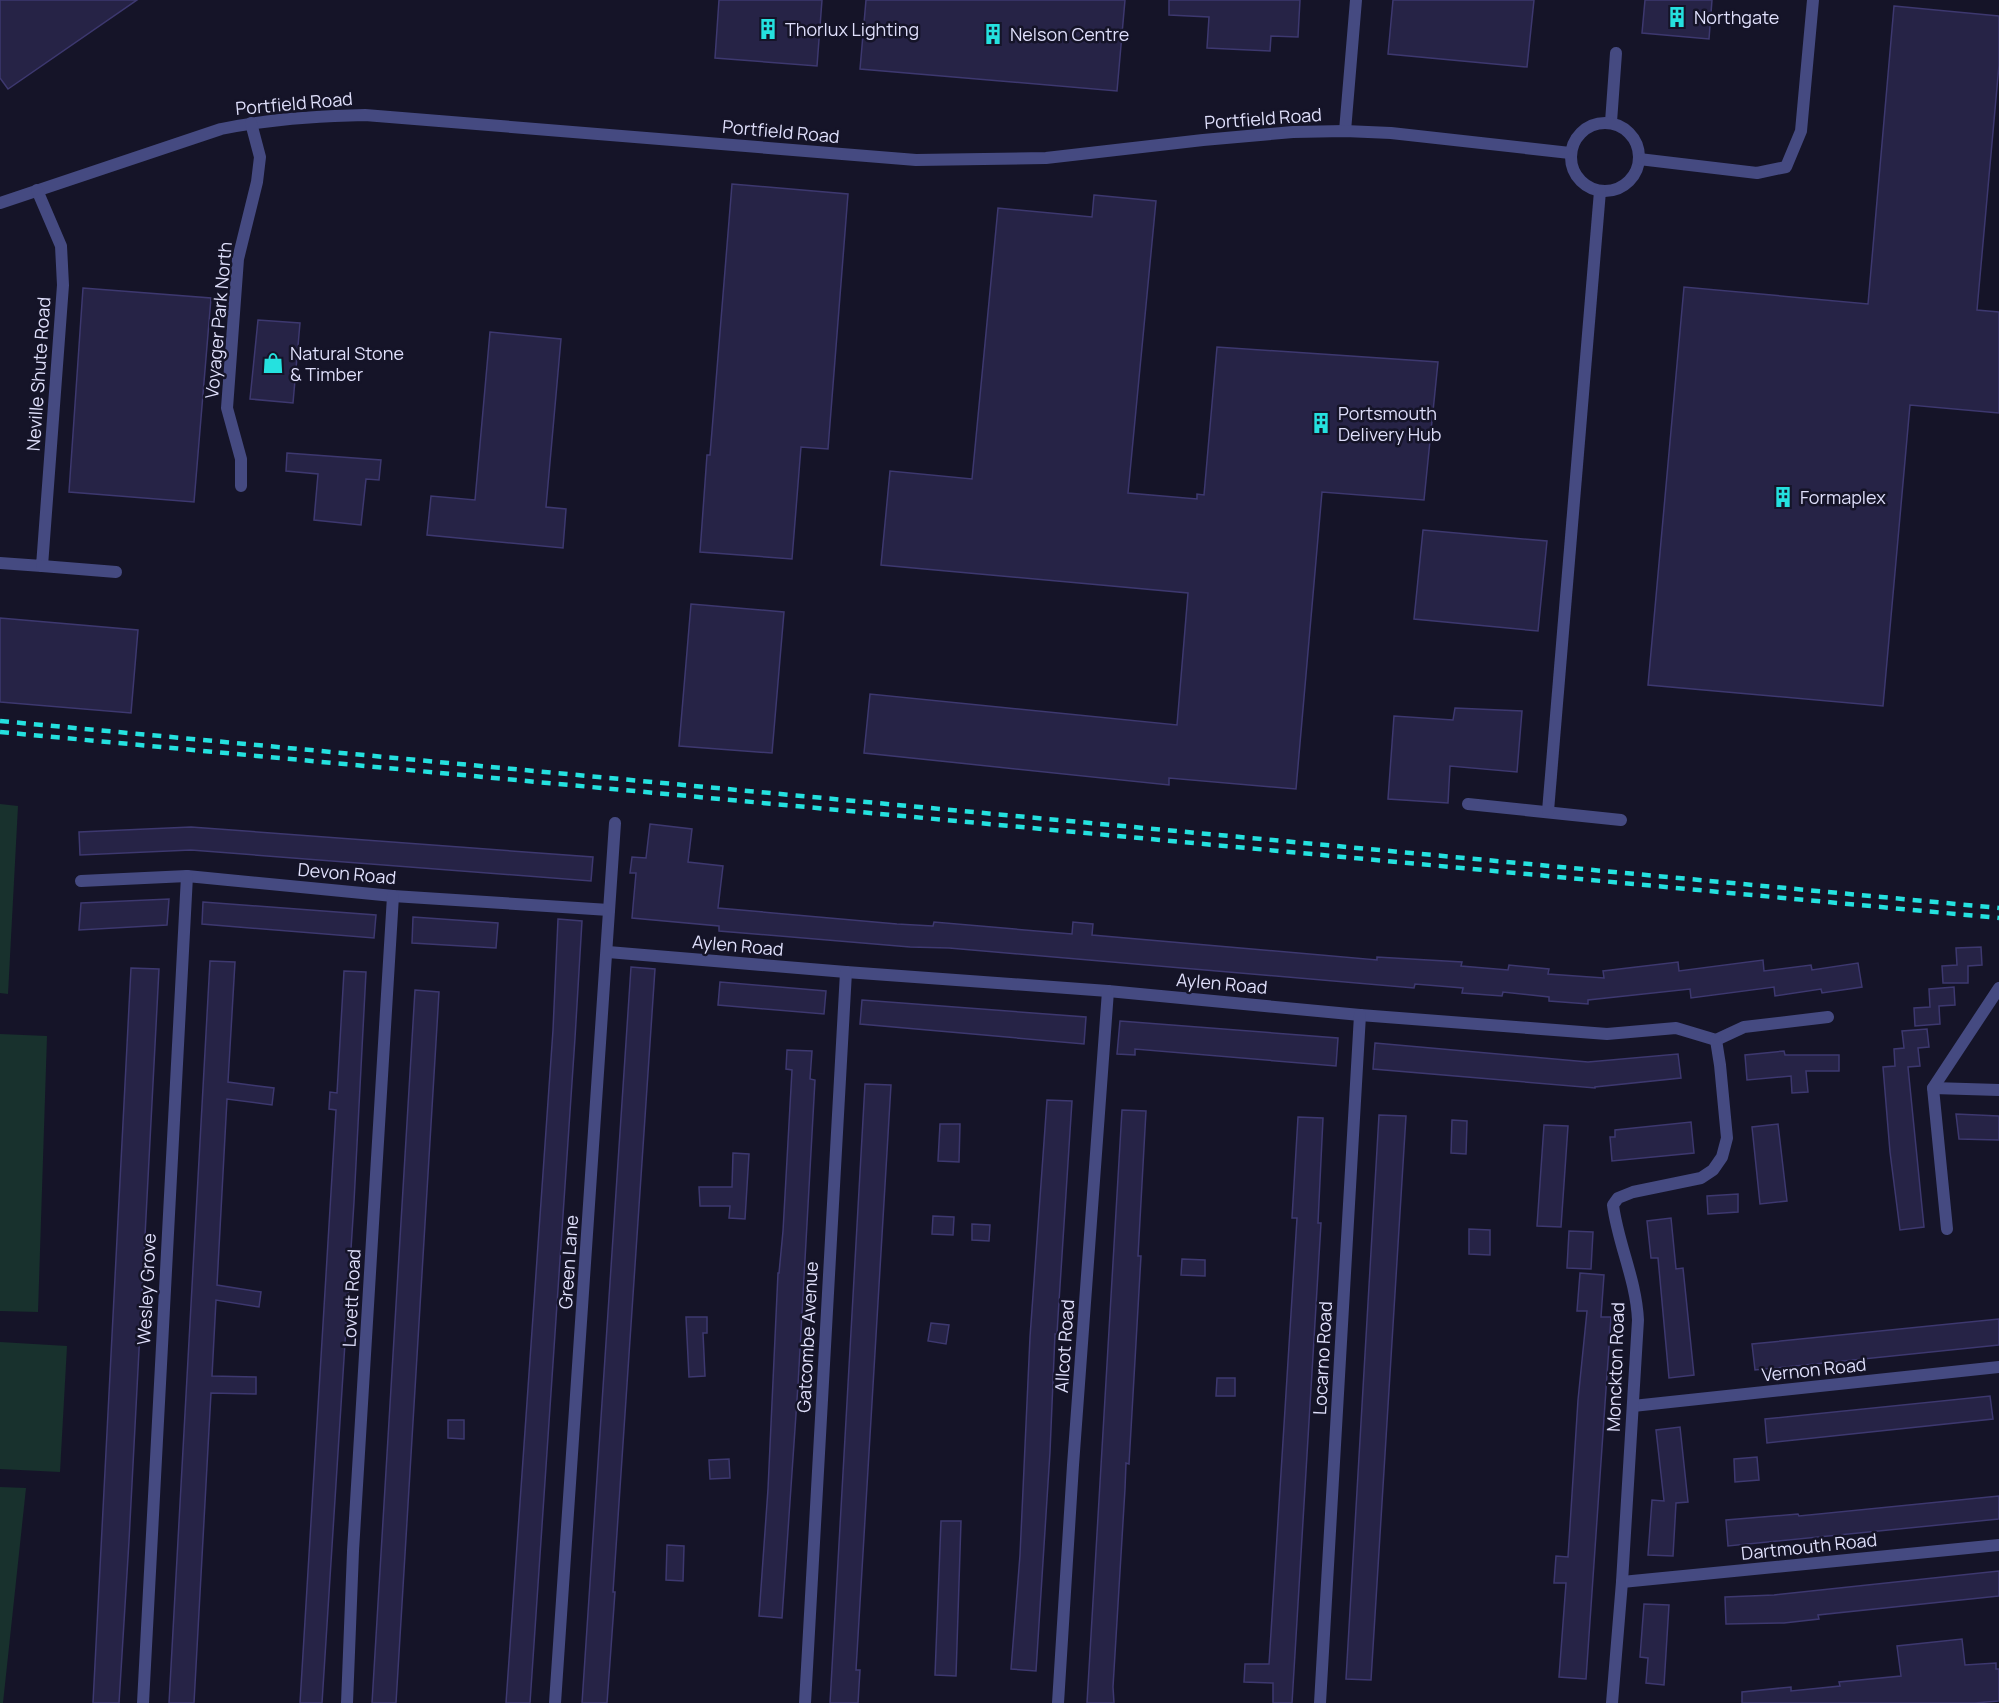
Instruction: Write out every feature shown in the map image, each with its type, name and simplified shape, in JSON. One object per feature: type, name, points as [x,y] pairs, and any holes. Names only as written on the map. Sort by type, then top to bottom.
[{"type":"street","points":[[1345,131],[1356,0]]},
{"type":"street","points":[[1639,159],[1757,173],[1786,167],[1801,132],[1813,0]]},
{"type":"street","points":[[1611,122],[1616,53]]},
{"type":"street","name":"Portfield Road","points":[[0,203],[222,129],[251,123],[314,116],[365,115],[916,159],[1046,158],[1214,139],[1293,132],[1345,131],[1400,134],[1570,153]]},
{"type":"street","points":[[1611,122],[1622,126],[1631,134],[1637,144],[1639,159],[1630,181],[1620,188],[1600,191],[1589,188],[1579,180],[1573,170],[1570,153],[1581,131],[1591,124],[1611,122]]},
{"type":"street","name":"Voyager Park North","points":[[240,486],[241,459],[227,408],[238,259],[257,182],[260,157],[251,123]]},
{"type":"street","name":"Neville Shute Road","points":[[37,190],[61,246],[63,285],[42,566]]},
{"type":"street","points":[[1548,811],[1600,191]]},
{"type":"street","points":[[0,562],[116,572]]},
{"type":"street","points":[[1468,804],[1622,820]]},
{"type":"street","name":"Green Lane","points":[[555,1703],[615,823]]},
{"type":"street","name":"Devon Road","points":[[81,881],[187,876],[393,896],[609,910]]},
{"type":"street","name":"Wesley Grove","points":[[142,1703],[187,876]]},
{"type":"street","name":"Lovett Road","points":[[347,1703],[353,1551],[393,896]]},
{"type":"street","name":"Aylen Road","points":[[608,952],[1108,991],[1607,1034],[1676,1028],[1716,1040]]},
{"type":"street","name":"Gatcombe Avenue","points":[[805,1703],[846,972]]},
{"type":"street","points":[[1947,1229],[1933,1088],[1999,988]]},
{"type":"street","name":"Allcot Road","points":[[1058,1703],[1108,991]]},
{"type":"street","name":"Locarno Road","points":[[1320,1703],[1360,1014]]},
{"type":"street","points":[[1716,1040],[1744,1027],[1828,1017]]},
{"type":"street","name":"Monckton Road","points":[[1612,1703],[1633,1406],[1637,1301],[1615,1222],[1613,1205],[1618,1198],[1633,1192],[1701,1178],[1713,1170],[1722,1156],[1727,1138],[1716,1040]]},
{"type":"street","points":[[1933,1088],[1999,1090]]},
{"type":"street","name":"Vernon Road","points":[[1633,1406],[1999,1367]]},
{"type":"street","name":"Dartmouth Road","points":[[1622,1582],[1999,1545]]},
{"type":"green space","points":[[0,804],[18,806],[8,994],[0,993]]},
{"type":"green space","points":[[0,1034],[47,1036],[38,1312],[0,1311]]},
{"type":"green space","points":[[0,1342],[67,1346],[60,1472],[0,1469]]},
{"type":"green space","points":[[0,1487],[26,1488],[3,1703],[0,1703]]},
{"type":"building","points":[[0,0],[137,0],[8,89],[0,78]]},
{"type":"building","name":"Thorlux Lighting","points":[[719,0],[822,0],[817,66],[715,58]]},
{"type":"building","name":"Nelson Centre","points":[[866,0],[1125,0],[1117,91],[860,69]]},
{"type":"building","points":[[1169,0],[1300,0],[1298,37],[1271,36],[1270,51],[1207,48],[1209,17],[1169,15]]},
{"type":"building","points":[[1393,0],[1534,0],[1527,67],[1388,54]]},
{"type":"building","name":"Northgate","points":[[1645,0],[1712,0],[1709,39],[1642,33]]},
{"type":"building","name":"Formaplex","points":[[1894,6],[1999,16],[1999,65],[1977,310],[1999,312],[1999,413],[1910,405],[1883,706],[1648,685],[1684,287],[1868,304]]},
{"type":"building","points":[[732,184],[848,194],[828,449],[801,447],[792,559],[700,552]]},
{"type":"building","points":[[1094,195],[1156,201],[1128,493],[1197,499],[1197,494],[1204,495],[1217,347],[1438,362],[1424,500],[1322,492],[1296,789],[1169,778],[1169,785],[864,753],[870,694],[1177,725],[1188,593],[881,565],[890,471],[972,479],[998,208],[1092,217]]},
{"type":"building","points":[[83,288],[211,298],[194,502],[69,492]]},
{"type":"building","points":[[258,320],[300,323],[293,403],[250,399]]},
{"type":"building","points":[[490,332],[561,339],[546,507],[566,509],[563,548],[427,535],[431,496],[475,500]]},
{"type":"building","points":[[287,453],[381,460],[379,480],[366,479],[361,525],[314,520],[318,474],[286,471]]},
{"type":"building","points":[[1423,530],[1547,541],[1538,631],[1414,619]]},
{"type":"building","points":[[691,604],[784,612],[772,753],[679,746]]},
{"type":"building","points":[[0,618],[138,630],[131,713],[0,702]]},
{"type":"building","points":[[1455,708],[1522,711],[1517,772],[1450,766],[1448,803],[1388,799],[1394,716],[1453,720]]},
{"type":"building","points":[[650,824],[692,829],[688,862],[723,866],[718,908],[897,924],[933,926],[934,922],[1072,934],[1073,922],[1093,924],[1092,935],[1377,960],[1377,957],[1462,962],[1461,966],[1508,970],[1509,965],[1549,969],[1548,974],[1604,978],[1603,971],[1678,962],[1679,971],[1763,960],[1764,971],[1811,965],[1812,970],[1858,963],[1862,987],[1822,993],[1821,989],[1775,996],[1774,987],[1691,998],[1690,989],[1588,1000],[1588,1004],[1549,1001],[1549,997],[1503,992],[1502,996],[1462,993],[1463,988],[1415,984],[1414,988],[949,948],[910,947],[719,931],[719,926],[632,918],[636,873],[630,873],[632,857],[646,858]]},
{"type":"building","points":[[191,827],[593,857],[591,881],[191,850],[80,855],[79,832]]},
{"type":"building","points":[[169,899],[167,925],[79,930],[81,903]]},
{"type":"building","points":[[203,902],[376,915],[374,938],[202,924]]},
{"type":"building","points":[[413,917],[498,923],[496,948],[412,943]]},
{"type":"building","points":[[558,919],[582,921],[575,1038],[530,1703],[506,1703],[553,1030]]},
{"type":"building","points":[[1981,947],[1982,965],[1968,966],[1968,983],[1943,983],[1942,966],[1957,965],[1956,948]]},
{"type":"building","points":[[210,961],[235,962],[228,1082],[274,1088],[272,1105],[227,1099],[217,1285],[261,1292],[259,1307],[216,1300],[212,1376],[256,1377],[256,1394],[211,1393],[194,1703],[169,1703]]},
{"type":"building","points":[[631,967],[655,969],[613,1592],[615,1592],[607,1703],[582,1703]]},
{"type":"building","points":[[131,968],[159,969],[119,1703],[93,1703]]},
{"type":"building","points":[[344,971],[366,972],[354,1202],[322,1703],[300,1703],[336,1110],[329,1109],[330,1092],[337,1093]]},
{"type":"building","points":[[720,982],[826,991],[824,1014],[718,1005]]},
{"type":"building","points":[[1954,987],[1955,1005],[1939,1006],[1940,1024],[1915,1026],[1914,1008],[1930,1007],[1929,989]]},
{"type":"building","points":[[415,990],[439,992],[438,1009],[396,1703],[372,1703]]},
{"type":"building","points":[[862,1000],[1086,1017],[1084,1044],[860,1024]]},
{"type":"building","points":[[1120,1021],[1338,1038],[1336,1066],[1135,1049],[1135,1055],[1117,1054]]},
{"type":"building","points":[[1927,1029],[1929,1047],[1918,1048],[1920,1066],[1908,1067],[1924,1227],[1900,1230],[1890,1152],[1883,1067],[1895,1066],[1894,1049],[1904,1048],[1902,1031]]},
{"type":"building","points":[[1375,1043],[1588,1062],[1678,1054],[1681,1078],[1595,1088],[1373,1069]]},
{"type":"building","points":[[787,1050],[812,1051],[810,1079],[815,1080],[782,1618],[759,1616],[792,1070],[786,1069]]},
{"type":"building","points":[[1784,1051],[1785,1055],[1839,1055],[1839,1071],[1806,1071],[1808,1092],[1792,1093],[1791,1076],[1747,1080],[1745,1055]]},
{"type":"building","points":[[865,1084],[891,1085],[856,1670],[860,1670],[858,1703],[830,1703]]},
{"type":"building","points":[[1047,1100],[1072,1101],[1057,1334],[1055,1334],[1036,1671],[1011,1669],[1020,1555],[1030,1337]]},
{"type":"building","points":[[1122,1110],[1146,1111],[1138,1256],[1141,1256],[1129,1464],[1126,1463],[1114,1703],[1087,1703]]},
{"type":"building","points":[[1956,1114],[1999,1116],[1999,1140],[1959,1139]]},
{"type":"building","points":[[1379,1115],[1406,1116],[1371,1680],[1346,1679]]},
{"type":"building","points":[[1298,1117],[1323,1118],[1318,1223],[1321,1223],[1292,1703],[1273,1703],[1273,1683],[1244,1682],[1245,1664],[1269,1664],[1297,1218],[1292,1218]]},
{"type":"building","points":[[1452,1120],[1467,1121],[1466,1154],[1451,1153]]},
{"type":"building","points":[[1691,1122],[1694,1153],[1612,1161],[1610,1137],[1615,1137],[1615,1130]]},
{"type":"building","points":[[940,1124],[960,1124],[959,1162],[938,1161]]},
{"type":"building","points":[[1778,1124],[1787,1201],[1760,1204],[1752,1127]]},
{"type":"building","points":[[1544,1125],[1568,1126],[1561,1227],[1537,1226]]},
{"type":"building","points":[[733,1153],[749,1154],[745,1219],[729,1218],[730,1206],[700,1206],[699,1187],[732,1187]]},
{"type":"building","points":[[1738,1194],[1738,1212],[1708,1214],[1707,1196]]},
{"type":"building","points":[[933,1216],[954,1217],[953,1235],[932,1234]]},
{"type":"building","points":[[1671,1218],[1676,1269],[1683,1268],[1694,1375],[1669,1378],[1658,1258],[1651,1258],[1647,1221]]},
{"type":"building","points":[[972,1224],[990,1225],[989,1241],[972,1240]]},
{"type":"building","points":[[1469,1229],[1490,1230],[1490,1255],[1469,1254]]},
{"type":"building","points":[[1569,1231],[1593,1232],[1591,1269],[1567,1268]]},
{"type":"building","points":[[1182,1259],[1205,1260],[1205,1276],[1181,1275]]},
{"type":"building","points":[[1580,1273],[1604,1275],[1601,1317],[1611,1317],[1586,1679],[1559,1677],[1566,1583],[1554,1583],[1556,1556],[1568,1557],[1578,1400],[1587,1311],[1577,1311]]},
{"type":"building","points":[[686,1317],[707,1317],[707,1333],[703,1333],[705,1376],[689,1377]]},
{"type":"building","points":[[1999,1319],[1999,1345],[1755,1370],[1752,1344]]},
{"type":"building","points":[[931,1323],[949,1325],[946,1344],[928,1341]]},
{"type":"building","points":[[1217,1378],[1235,1378],[1235,1396],[1216,1396]]},
{"type":"building","points":[[1990,1396],[1993,1419],[1767,1443],[1765,1419]]},
{"type":"building","points":[[448,1420],[464,1420],[464,1439],[448,1438]]},
{"type":"building","points":[[1680,1427],[1688,1502],[1676,1503],[1673,1556],[1648,1555],[1652,1500],[1664,1501],[1656,1430]]},
{"type":"building","points":[[1757,1457],[1759,1480],[1735,1482],[1734,1459]]},
{"type":"building","points":[[729,1459],[730,1478],[710,1479],[709,1460]]},
{"type":"building","points":[[1999,1496],[1999,1519],[1728,1546],[1726,1520],[1798,1514],[1799,1516]]},
{"type":"building","points":[[941,1521],[961,1521],[956,1676],[935,1675]]},
{"type":"building","points":[[667,1545],[684,1546],[683,1581],[666,1580]]},
{"type":"building","points":[[1999,1571],[1999,1596],[1818,1615],[1819,1619],[1784,1623],[1726,1624],[1725,1597],[1774,1595]]},
{"type":"building","points":[[1644,1604],[1669,1605],[1664,1685],[1646,1683],[1648,1658],[1640,1657]]},
{"type":"building","points":[[1962,1639],[1965,1665],[1996,1663],[1996,1669],[1999,1669],[1999,1701],[1975,1703],[1742,1703],[1742,1692],[1791,1687],[1791,1691],[1840,1686],[1839,1682],[1901,1676],[1897,1646]]},
{"type":"railway","points":[[0,721],[1999,908]]},
{"type":"railway","points":[[0,732],[1999,918]]},
{"type":"place","name":"Northgate","points":[[1677,17]]},
{"type":"place","name":"Thorlux Lighting","points":[[768,29]]},
{"type":"place","name":"Nelson Centre","points":[[993,34]]},
{"type":"place","name":"Natural Stone & Timber","points":[[273,363]]},
{"type":"place","name":"Portsmouth Delivery Hub","points":[[1321,423]]},
{"type":"place","name":"Formaplex","points":[[1783,497]]}]
